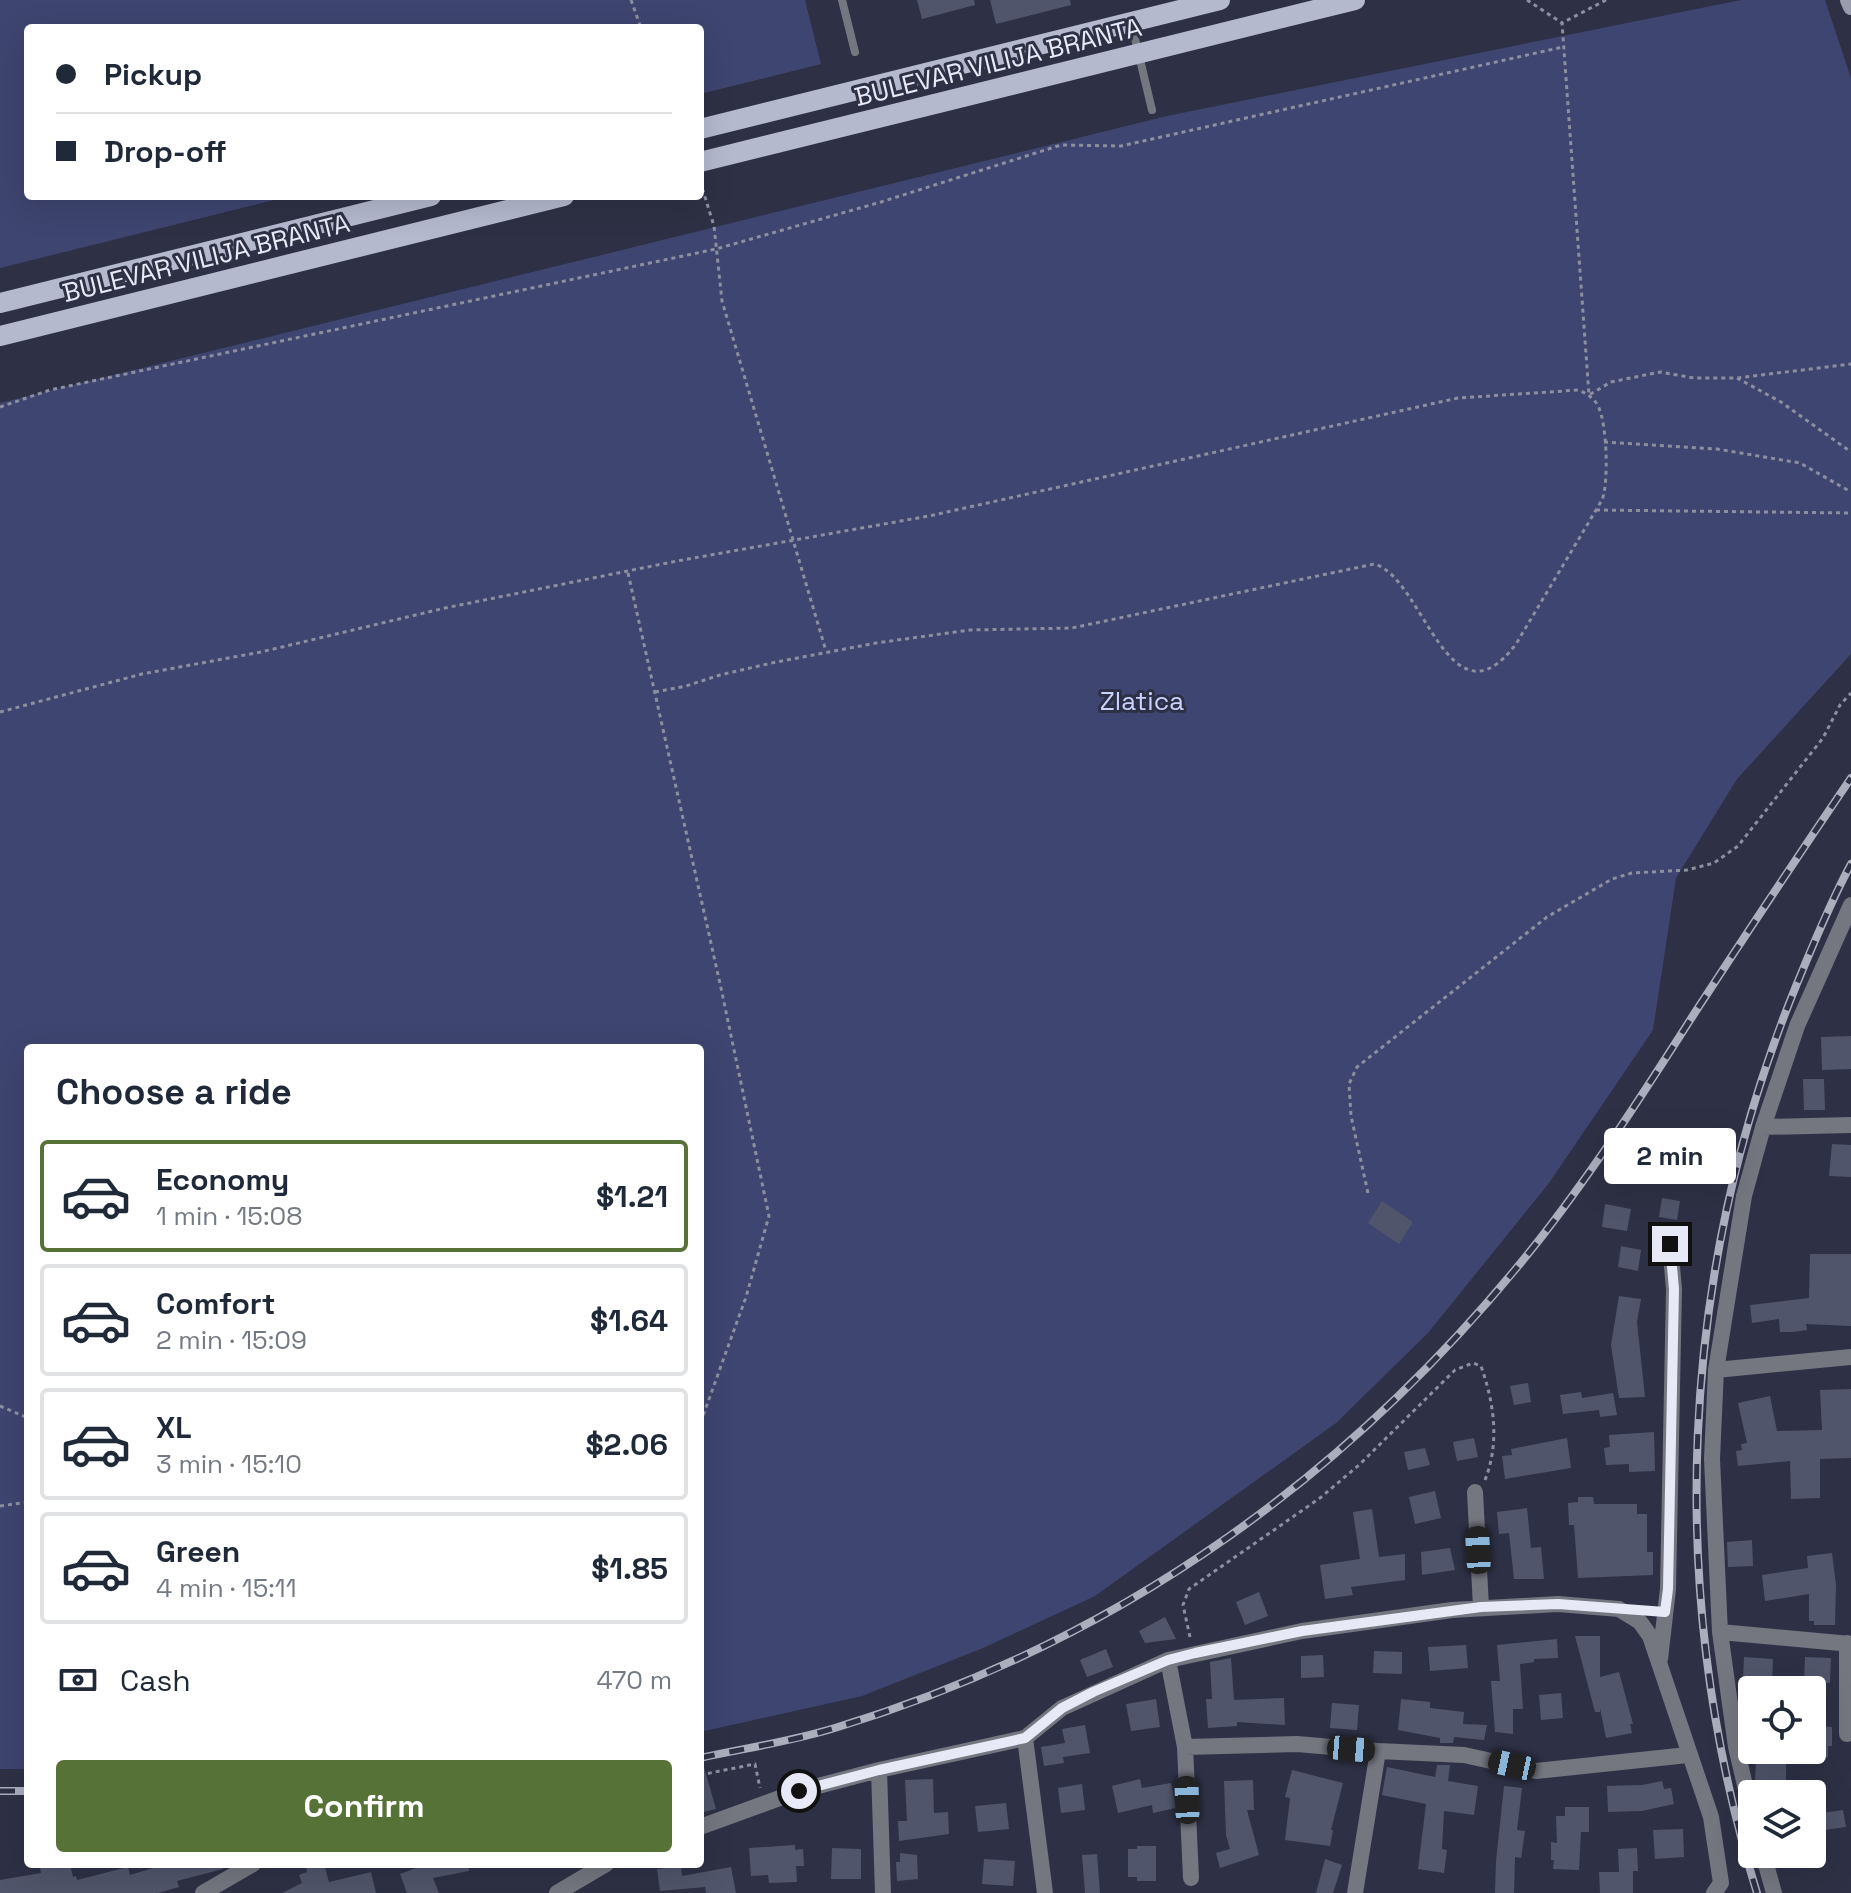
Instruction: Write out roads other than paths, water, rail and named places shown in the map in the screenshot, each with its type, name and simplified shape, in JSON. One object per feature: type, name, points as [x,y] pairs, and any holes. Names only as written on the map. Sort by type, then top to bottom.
[{"type":"main road","name":"BULEVAR VILIJA BRANTA","points":[[704,128],[1220,0]]},
{"type":"main road","name":"BULEVAR VILIJA BRANTA","points":[[704,161],[1355,0]]},
{"type":"main road","name":"BULEVAR VILIJA BRANTA","points":[[0,303],[415,200]]},
{"type":"main road","name":"BULEVAR VILIJA BRANTA","points":[[0,336],[548,200]]},
{"type":"street","points":[[1848,0],[1851,7]]},
{"type":"street","points":[[1744,1780],[1736,1747],[1720,1632],[1712,1459],[1716,1370],[1744,1196],[1763,1127],[1797,1026],[1851,905]]},
{"type":"street","points":[[1763,1127],[1851,1125]]},
{"type":"street","points":[[1660,1660],[1668,1589],[1674,1305],[1670,1244]]},
{"type":"street","points":[[1716,1370],[1851,1357]]},
{"type":"street","points":[[1475,1492],[1481,1607]]},
{"type":"street","points":[[704,1825],[763,1802],[879,1770],[1025,1738],[1062,1708],[1168,1660],[1195,1653],[1302,1631],[1481,1607],[1558,1604],[1665,1612]]},
{"type":"street","points":[[1619,1609],[1646,1629],[1660,1660],[1688,1755],[1711,1817],[1721,1883],[1714,1893]]},
{"type":"street","points":[[1720,1632],[1849,1644],[1847,1734]]},
{"type":"street","points":[[1168,1660],[1185,1747],[1191,1878]]},
{"type":"street","points":[[1025,1738],[1045,1893]]},
{"type":"street","points":[[1185,1747],[1297,1744],[1464,1755],[1536,1771],[1688,1755]]},
{"type":"street","points":[[1355,1893],[1378,1751]]},
{"type":"street","points":[[879,1770],[883,1893]]},
{"type":"street","points":[[203,1893],[246,1868]]},
{"type":"street","points":[[557,1893],[599,1868]]},
{"type":"street","points":[[1767,1868],[1774,1893]]},
{"type":"lane","points":[[842,0],[855,52]]},
{"type":"lane","points":[[1131,22],[1152,110]]},
{"type":"railway","points":[[704,1757],[838,1727],[943,1691],[1043,1646],[1138,1595],[1229,1536],[1314,1471],[1395,1399],[1472,1320],[1543,1235],[1621,1126],[1851,778]]},
{"type":"railway","points":[[1757,1893],[1727,1780],[1708,1666],[1698,1551],[1698,1436],[1708,1321],[1727,1208],[1757,1096],[1796,986],[1851,864]]},
{"type":"railway","points":[[0,1791],[24,1791]]},
{"type":"park label","name":"Zlatica","points":[[1142,701]]}]
